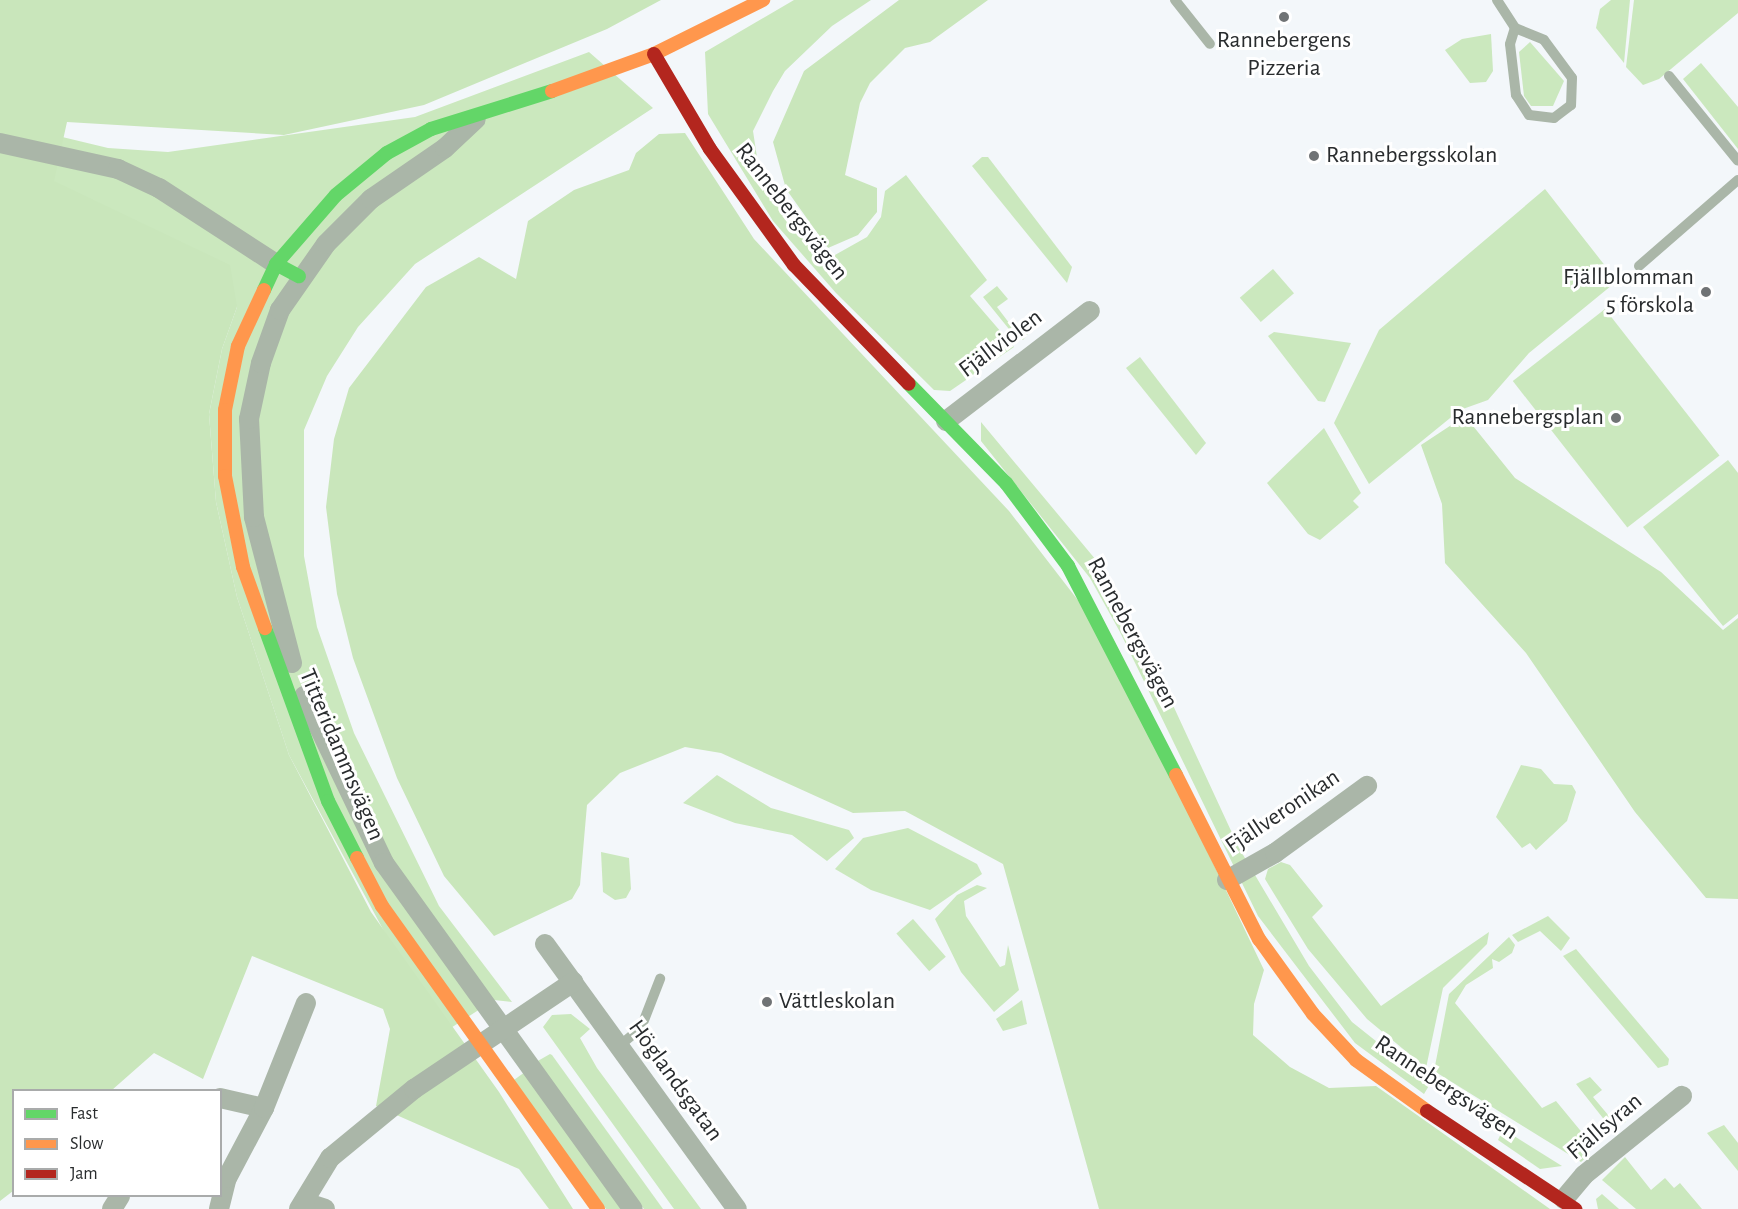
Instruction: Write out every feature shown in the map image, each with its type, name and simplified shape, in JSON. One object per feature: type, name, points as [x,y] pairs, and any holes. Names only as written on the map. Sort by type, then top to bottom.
[{"type":"street","points":[[276,264],[336,195],[387,153],[431,129],[476,119],[654,54],[763,0]]},
{"type":"street","name":"Rannebergsvägen","points":[[654,54],[759,221],[824,298],[1005,483],[1068,566],[1132,682],[1227,880],[1286,978],[1356,1060],[1570,1204]]},
{"type":"street","points":[[0,143],[118,169],[159,188],[276,264],[299,276],[371,199],[445,148],[476,119]]},
{"type":"street","name":"Titteridammsvägen","points":[[276,264],[238,346],[225,410],[225,476],[243,567],[308,754],[342,830],[382,906],[482,1043],[598,1209]]},
{"type":"street","name":"Titteridammsvägen","points":[[299,276],[264,353],[249,419],[254,517],[274,607],[309,712],[358,818],[503,1030],[633,1209]]},
{"type":"street","name":"Fjällviolen","points":[[946,421],[1090,311]]},
{"type":"street","name":"Fjällveronikan","points":[[1227,880],[1291,842],[1367,786]]},
{"type":"street","name":"Höglandsgatan","points":[[545,944],[737,1209]]},
{"type":"street","points":[[325,1209],[302,1205],[330,1158],[414,1089],[573,982]]},
{"type":"street","points":[[219,1209],[227,1178],[264,1108],[306,1003]]},
{"type":"street","name":"Fjällsyran","points":[[1570,1204],[1584,1175],[1682,1096]]},
{"type":"street","points":[[222,1098],[264,1108]]},
{"type":"lane","points":[[1175,0],[1210,44]]},
{"type":"lane","points":[[1497,0],[1515,28],[1544,40],[1572,78],[1571,105],[1554,118],[1529,115],[1515,95],[1510,44],[1515,28]]},
{"type":"lane","points":[[1669,76],[1738,161]]},
{"type":"lane","points":[[1639,266],[1738,180]]},
{"type":"lane","points":[[618,1047],[641,1028],[660,979]]},
{"type":"green space","points":[[0,0],[661,0],[607,29],[424,105],[284,135],[67,122],[54,181],[230,265],[237,307],[222,349],[209,414],[216,502],[237,597],[289,755],[371,912],[499,1092],[573,1209],[549,1209],[519,1169],[376,1106],[390,1029],[383,1009],[252,956],[203,1079],[154,1053],[113,1089],[12,1089],[12,1192],[0,1201]]},
{"type":"green space","points":[[794,0],[871,0],[832,26],[785,71],[753,131],[760,177],[826,260],[867,237],[881,217],[885,191],[906,175],[987,280],[970,296],[1014,347],[950,391],[934,390],[836,293],[773,221],[708,114],[705,52]]},
{"type":"green space","points":[[899,0],[988,0],[930,42],[905,48],[870,83],[860,103],[845,175],[877,188],[877,212],[858,235],[828,248],[786,189],[773,142],[804,71]]},
{"type":"green space","points":[[1611,0],[1630,0],[1624,63],[1596,28],[1600,9]]},
{"type":"green space","points":[[1634,0],[1738,0],[1738,13],[1659,79],[1643,85],[1626,67]]},
{"type":"green space","points":[[1491,34],[1493,71],[1486,82],[1470,83],[1445,50],[1462,39]]},
{"type":"green space","points":[[1530,42],[1564,81],[1553,106],[1531,106],[1524,96],[1519,52]]},
{"type":"green space","points":[[589,52],[653,108],[415,264],[358,327],[327,376],[304,430],[304,556],[317,627],[354,733],[439,906],[512,1002],[494,1000],[440,1035],[289,755],[237,597],[216,502],[209,414],[222,349],[237,307],[0,160],[0,122],[108,148],[168,152],[415,117]]},
{"type":"green space","points":[[1701,63],[1738,107],[1738,149],[1683,79]]},
{"type":"green space","points":[[685,133],[754,239],[1009,511],[1104,634],[1264,970],[1254,1004],[1253,1035],[1290,1067],[1329,1088],[1376,1086],[1550,1209],[1099,1209],[1003,864],[905,811],[853,813],[721,753],[685,747],[620,773],[587,805],[580,885],[572,899],[494,936],[444,876],[397,778],[353,658],[337,594],[326,507],[334,439],[349,388],[426,287],[479,257],[516,279],[528,221],[574,190],[629,170],[636,153],[659,134]]},
{"type":"green space","points":[[982,157],[988,157],[1072,267],[1067,283],[972,166]]},
{"type":"green space","points":[[1545,189],[1617,281],[1529,353],[1488,400],[1460,410],[1369,484],[1334,423],[1379,330]]},
{"type":"green space","points":[[1273,269],[1294,293],[1261,322],[1240,298]]},
{"type":"green space","points":[[997,286],[1008,299],[997,307],[1019,336],[1039,321],[1023,340],[1017,339],[983,297]]},
{"type":"green space","name":"Rannebergsplan","points":[[1605,309],[1720,456],[1627,528],[1513,381]]},
{"type":"green space","points":[[1274,332],[1351,343],[1325,402],[1318,401],[1268,336]]},
{"type":"green space","points":[[1140,357],[1206,443],[1196,455],[1126,368]]},
{"type":"green space","points":[[1465,416],[1515,478],[1661,572],[1723,630],[1738,618],[1738,899],[1706,898],[1635,812],[1526,653],[1445,563],[1442,504],[1421,445]]},
{"type":"green space","points":[[981,422],[1096,560],[1165,688],[1239,848],[1309,966],[1352,1022],[1430,1084],[1424,1094],[1355,1043],[1258,916],[1120,632],[1090,578],[981,441]]},
{"type":"green space","points":[[1324,428],[1361,493],[1353,501],[1359,507],[1320,540],[1308,534],[1267,483]]},
{"type":"green space","points":[[1728,460],[1738,473],[1738,614],[1723,626],[1643,527]]},
{"type":"green space","points":[[1521,765],[1541,769],[1554,784],[1572,785],[1576,792],[1567,821],[1536,850],[1530,843],[1522,848],[1496,817]]},
{"type":"green space","points":[[717,775],[771,808],[849,830],[854,838],[827,861],[792,835],[735,823],[683,803]]},
{"type":"green space","points":[[908,828],[977,864],[982,874],[930,910],[871,890],[835,869],[863,838]]},
{"type":"green space","points":[[601,852],[629,858],[631,889],[626,898],[615,900],[603,892]]},
{"type":"green space","points":[[1281,862],[1290,865],[1323,906],[1312,917],[1381,1006],[1489,932],[1487,944],[1443,988],[1426,1068],[1367,1019],[1308,949],[1265,879],[1268,869]]},
{"type":"green space","points":[[977,885],[987,888],[964,901],[966,916],[1000,967],[1005,965],[1008,945],[1019,990],[994,1012],[961,972],[935,919],[957,895]]},
{"type":"green space","points":[[1548,916],[1570,938],[1561,951],[1540,931],[1518,942],[1512,935]]},
{"type":"green space","points":[[913,919],[946,957],[929,971],[896,933]]},
{"type":"green space","points":[[1509,937],[1515,945],[1512,953],[1499,962],[1492,959],[1493,968],[1466,985],[1455,1003],[1542,1108],[1556,1101],[1589,1141],[1590,1154],[1581,1162],[1434,1071],[1449,994]]},
{"type":"green space","points":[[1576,949],[1669,1059],[1668,1065],[1658,1068],[1563,956]]},
{"type":"green space","points":[[1022,1000],[1027,1024],[1003,1031],[996,1019]]},
{"type":"green space","points":[[571,1014],[590,1029],[580,1038],[597,1068],[701,1209],[674,1209],[543,1027],[552,1015]]},
{"type":"green space","points":[[550,1054],[663,1209],[644,1209],[536,1062]]},
{"type":"green space","points":[[525,1072],[624,1208],[606,1209],[513,1081]]},
{"type":"green space","points":[[1590,1077],[1602,1090],[1593,1097],[1614,1122],[1625,1115],[1626,1122],[1613,1126],[1606,1122],[1576,1084]]},
{"type":"green space","points":[[1724,1125],[1738,1143],[1738,1171],[1707,1133]]},
{"type":"green space","points":[[1503,1129],[1562,1166],[1540,1169],[1498,1140]]},
{"type":"green space","points":[[1625,1157],[1651,1190],[1665,1178],[1674,1188],[1680,1183],[1702,1209],[1636,1209],[1602,1180]]},
{"type":"green space","points":[[1602,1194],[1619,1209],[1598,1209],[1596,1199]]},
{"type":"traffic: fast","points":[[264,290],[276,264],[336,195],[387,153],[431,129],[552,91]]},
{"type":"traffic: fast","points":[[276,264],[299,276]]},
{"type":"traffic: fast","points":[[909,384],[1006,483],[1068,566],[1176,775]]},
{"type":"traffic: fast","points":[[265,628],[328,801],[357,858]]},
{"type":"traffic: slow","points":[[552,91],[654,54],[763,0]]},
{"type":"traffic: slow","points":[[264,290],[238,346],[225,410],[225,476],[243,567],[265,628]]},
{"type":"traffic: slow","points":[[1176,775],[1259,939],[1313,1014],[1356,1060],[1427,1111]]},
{"type":"traffic: slow","points":[[357,858],[382,906],[598,1209]]},
{"type":"traffic: jam","points":[[654,54],[710,149],[794,265],[909,384]]},
{"type":"traffic: jam","points":[[1427,1111],[1575,1209]]},
{"type":"place","name":"Rannebergens Pizzeria","points":[[1284,17]]},
{"type":"place","name":"Rannebergsskolan","points":[[1314,156]]},
{"type":"place","name":"Fjällblomman 5 förskola","points":[[1706,292]]},
{"type":"place","name":"Rannebergsplan","points":[[1616,418]]},
{"type":"place","name":"Vättleskolan","points":[[767,1002]]}]
